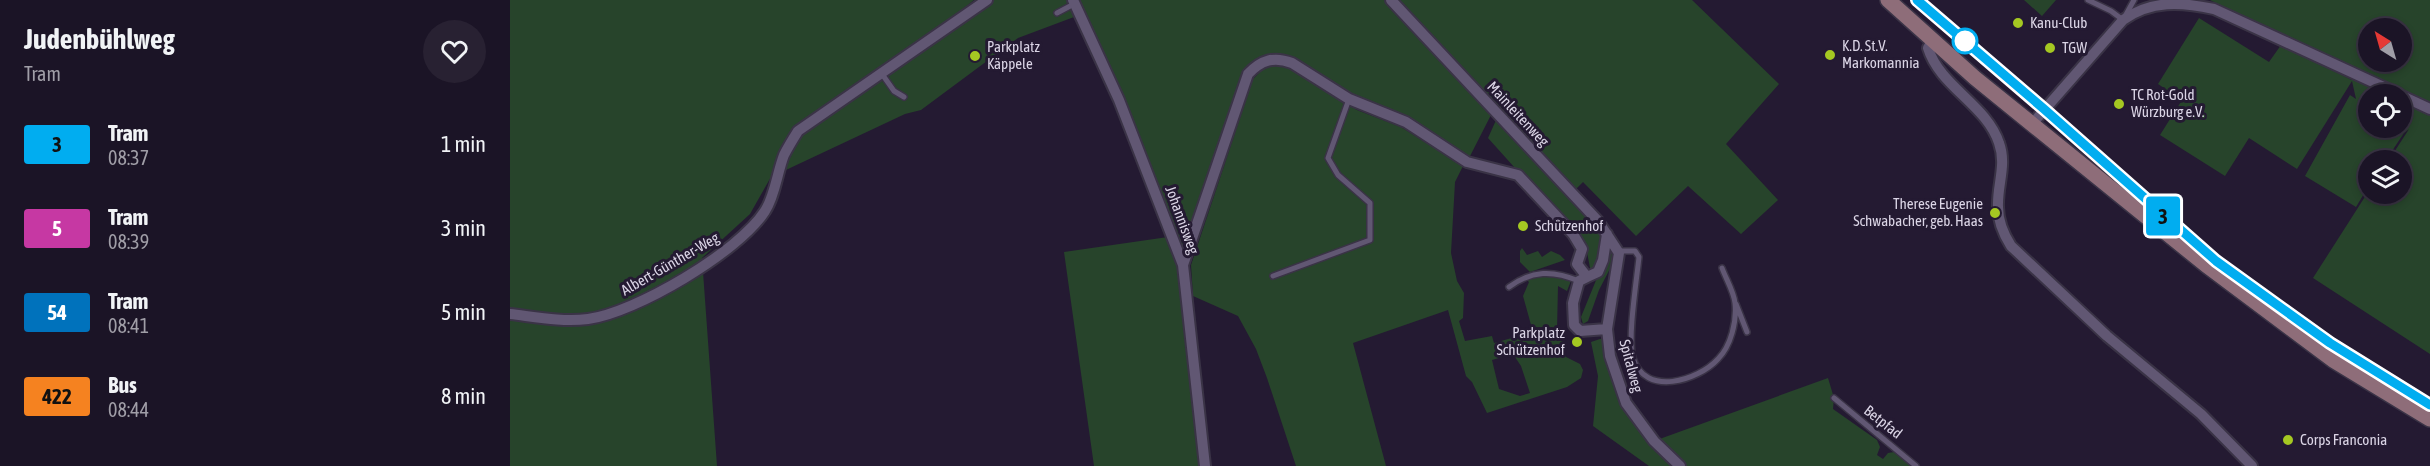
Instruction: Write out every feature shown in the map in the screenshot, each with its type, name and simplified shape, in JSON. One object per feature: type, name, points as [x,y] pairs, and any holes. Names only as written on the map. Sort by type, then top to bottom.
[{"type":"main road","points":[[1888,0],[1932,42],[2206,264],[2333,360],[2430,419]]},
{"type":"street","name":"Mainleitenweg","points":[[1391,0],[1607,234],[1619,252]]},
{"type":"street","name":"Albert-Günther-Weg","points":[[510,314],[560,320],[589,319],[632,305],[724,253],[753,227],[766,210],[785,154],[798,131],[882,74],[980,2]]},
{"type":"street","name":"Johannisweg","points":[[1073,2],[1119,100],[1183,265],[1205,466]]},
{"type":"street","points":[[2032,124],[2123,20],[2141,9],[2181,3],[2214,9],[2376,84]]},
{"type":"street","points":[[1932,42],[1928,48],[1934,62],[1991,127],[1999,142],[2003,166],[1998,207],[2006,238],[2011,246],[2107,336],[2201,414],[2252,466]]},
{"type":"street","points":[[1183,265],[1243,84],[1254,68],[1267,60],[1283,60],[1292,63],[1349,99],[1406,122],[1467,162],[1518,175],[1578,242],[1582,249],[1577,264],[1583,279]]},
{"type":"street","points":[[2412,101],[2430,109]]},
{"type":"street","points":[[1607,234],[1603,260],[1598,272],[1583,279],[1573,303],[1574,325],[1580,331],[1607,329]]},
{"type":"street","name":"Spitalweg","points":[[1619,252],[1607,329],[1610,356],[1626,403],[1654,441],[1680,466]]},
{"type":"lane","points":[[2088,0],[2111,11],[2123,20],[2134,0]]},
{"type":"lane","points":[[1057,12],[1073,2]]},
{"type":"lane","points":[[882,74],[894,91],[904,97]]},
{"type":"lane","points":[[1273,276],[1370,240],[1370,203],[1338,175],[1328,158],[1349,99]]},
{"type":"lane","name":"Mainleitenweg","points":[[1619,252],[1635,251],[1639,257],[1632,357],[1643,374],[1654,380],[1678,381],[1698,374],[1718,359],[1731,339],[1735,302]]},
{"type":"lane","name":"Mainleitenweg","points":[[1722,268],[1747,332]]},
{"type":"lane","points":[[1509,287],[1523,277],[1559,273],[1583,279]]},
{"type":"lane","name":"Betpfad","points":[[1834,399],[1917,466]]},
{"type":"green space","points":[[510,0],[974,0],[938,30],[870,74],[874,80],[987,0],[1384,0],[1491,115],[1467,162],[1406,122],[1349,99],[1283,60],[1254,68],[1183,265],[1205,466],[1094,466],[1064,252],[1168,237],[1115,103],[1074,17],[1018,38],[921,110],[905,114],[771,177],[750,214],[702,258],[717,466],[510,466]]},
{"type":"green space","points":[[1398,0],[1692,0],[1779,84],[1726,144],[1778,200],[1741,234],[1688,186],[1636,236],[1583,182],[1575,190]]},
{"type":"green space","points":[[2024,0],[2056,0],[2042,16]]},
{"type":"green space","points":[[2210,0],[2430,0],[2430,354],[2313,278],[2360,204],[2412,204],[2412,150],[2395,150],[2403,138],[2412,138],[2412,84],[2358,84],[2358,138],[2401,138],[2393,150],[2358,150],[2358,204],[2356,207],[2305,176],[2350,95],[2356,99],[2352,81],[2297,169],[2249,138],[2225,176],[2160,135],[2182,100],[2158,84],[2199,18],[2269,62],[2281,45],[2352,80],[2357,72],[2283,38]]},
{"type":"green space","points":[[1275,64],[1289,67],[1357,110],[1401,127],[1463,166],[1455,182],[1451,253],[1457,281],[1464,293],[1463,318],[1459,321],[1465,341],[1492,336],[1494,343],[1533,332],[1523,296],[1529,282],[1523,277],[1559,273],[1572,278],[1567,291],[1558,286],[1557,330],[1563,328],[1566,357],[1580,364],[1583,370],[1581,378],[1567,387],[1487,413],[1472,382],[1466,376],[1448,310],[1353,343],[1386,466],[1296,466],[1256,349],[1238,316],[1193,296],[1191,265],[1253,79],[1264,68]],"holes":[[[1513,354],[1521,366],[1530,393],[1520,396],[1499,389],[1492,360]]]},
{"type":"green space","points":[[1497,118],[1601,233],[1599,257],[1591,273],[1586,247],[1488,138]]},
{"type":"green space","points":[[1610,246],[1614,261],[1599,290],[1588,321],[1583,324],[1581,317]]},
{"type":"green space","points":[[1522,248],[1527,255],[1538,251],[1542,257],[1551,251],[1565,260],[1530,272],[1520,262]]},
{"type":"green space","points":[[1603,338],[1620,388],[1654,441],[1828,378],[1834,398],[1833,409],[1877,440],[1880,447],[1877,455],[1883,459],[1888,453],[1900,451],[1916,466],[1649,466],[1593,426],[1598,376],[1591,342]]},
{"type":"tram line","points":[[1917,0],[2216,261],[2330,343],[2430,405]]},
{"type":"tram line","name":"3","points":[[1917,0],[2216,261],[2330,343],[2430,405]]},
{"type":"place","name":"Kanu-Club","points":[[2018,23]]},
{"type":"place","name":"TGW","points":[[2050,48]]},
{"type":"place","name":"K.D. St.V. Markomannia","points":[[1830,55]]},
{"type":"place","name":"Parkplatz Käppele","points":[[975,56]]},
{"type":"place","name":"TC Rot-Gold Würzburg e.V.","points":[[2119,104]]},
{"type":"place","name":"Therese Eugenie Schwabacher, geb. Haas","points":[[1995,213]]},
{"type":"place","name":"Schützenhof","points":[[1523,226]]},
{"type":"place","name":"Parkplatz Schützenhof","points":[[1577,342]]},
{"type":"place","name":"Corps Franconia","points":[[2288,440]]}]
